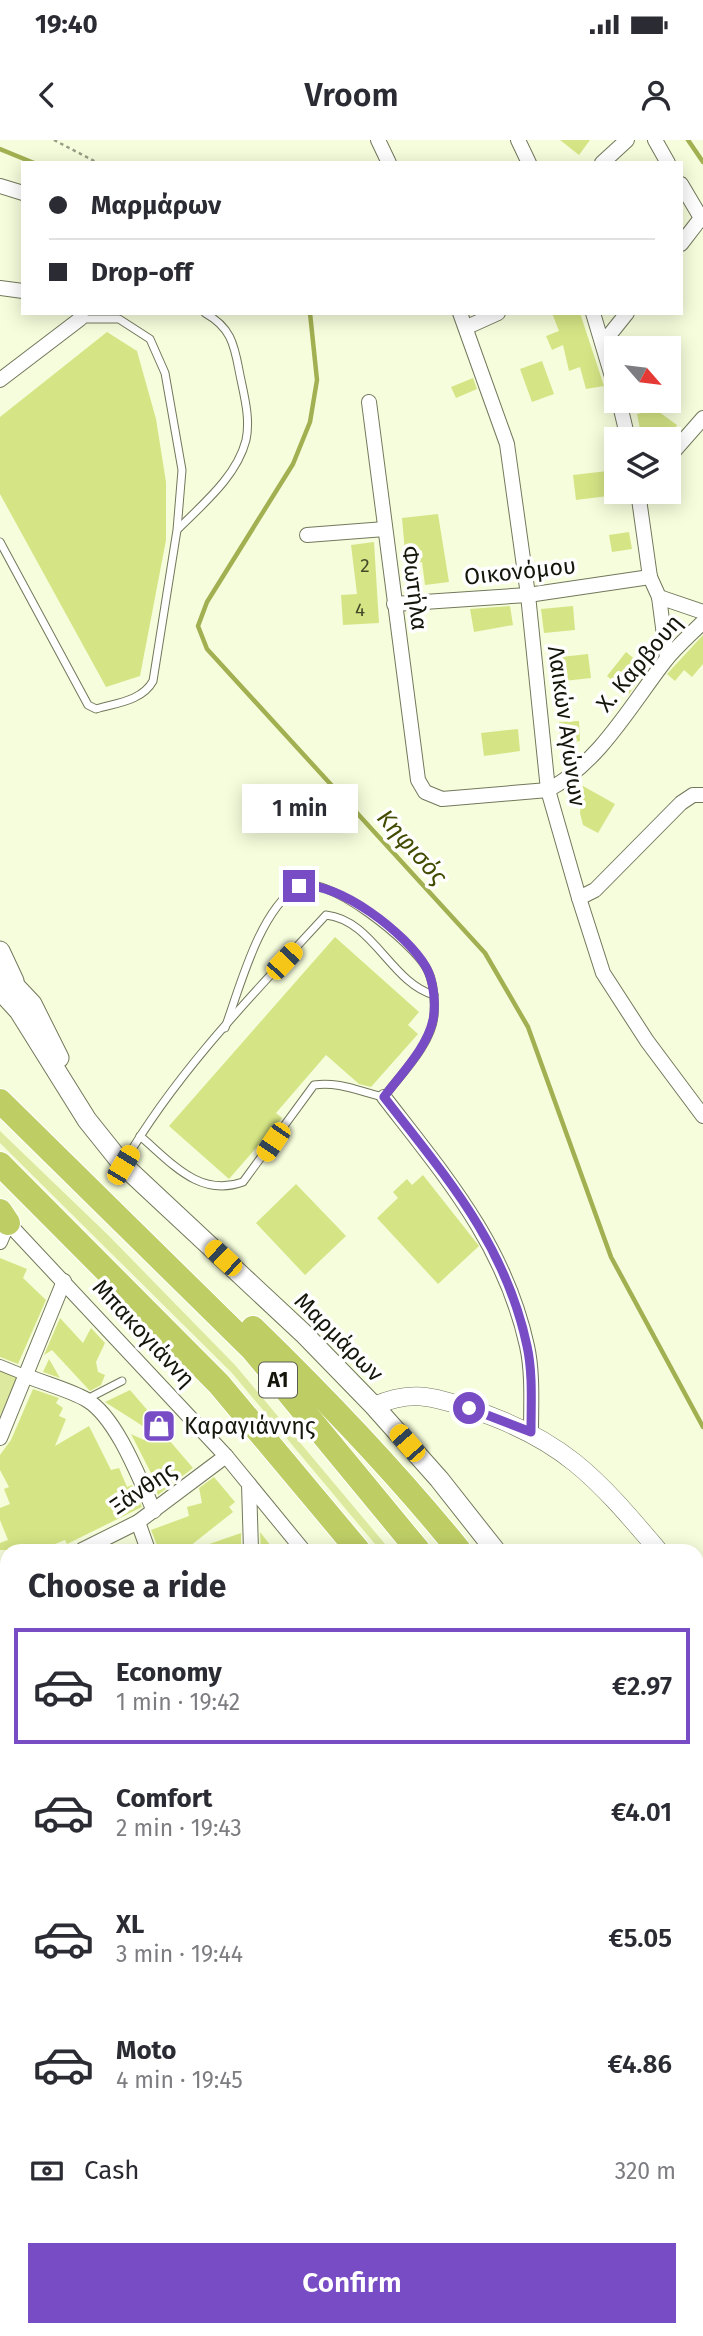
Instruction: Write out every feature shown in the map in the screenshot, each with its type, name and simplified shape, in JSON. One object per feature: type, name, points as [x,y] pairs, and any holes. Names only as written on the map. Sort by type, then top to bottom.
[{"type":"highway","name":"Α1","points":[[0,1101],[253,1350],[413,1544]]},
{"type":"highway","name":"Α1","points":[[0,1164],[185,1348],[353,1544]]},
{"type":"highway","points":[[124,1221],[212,1289],[338,1411],[409,1489],[454,1544]]},
{"type":"highway","points":[[332,1519],[344,1544]]},
{"type":"main road","points":[[0,951],[5,980]]},
{"type":"main road","name":"Μαρμάρων","points":[[5,980],[19,1011],[87,1120],[123,1165],[303,1333],[374,1406]]},
{"type":"main road","name":"Μαρμάρων","points":[[5,980],[45,1026],[58,1055],[66,1086]]},
{"type":"main road","points":[[0,1012],[32,1033]]},
{"type":"main road","points":[[374,1406],[439,1479],[490,1544]]},
{"type":"street","points":[[378,140],[388,161]]},
{"type":"street","points":[[518,140],[528,161]]},
{"type":"street","points":[[604,161],[627,140]]},
{"type":"street","points":[[655,140],[667,161]]},
{"type":"street","points":[[0,186],[21,192]]},
{"type":"street","points":[[683,187],[701,218],[683,241]]},
{"type":"street","points":[[0,288],[21,291]]},
{"type":"street","name":"Λαικών Αγώνων","points":[[461,315],[507,444],[528,595],[548,790],[579,898],[603,972],[647,1041],[703,1116]]},
{"type":"street","points":[[467,327],[494,315]]},
{"type":"street","points":[[594,315],[604,347]]},
{"type":"street","points":[[603,343],[625,315]]},
{"type":"street","points":[[0,380],[80,316]]},
{"type":"street","name":"Φωτήλα","points":[[369,402],[418,780],[425,792],[442,799],[548,790]]},
{"type":"street","points":[[681,443],[703,418]]},
{"type":"street","points":[[641,504],[650,578],[659,597],[667,658]]},
{"type":"street","points":[[307,536],[385,529]]},
{"type":"street","name":"Οικονόμου","points":[[394,604],[528,595],[650,578]]},
{"type":"street","points":[[659,597],[703,612]]},
{"type":"street","name":"Χ. Καρβουη","points":[[548,790],[561,783],[588,759],[667,658],[703,622]]},
{"type":"street","points":[[579,898],[595,890],[681,803],[693,795],[702,794]]},
{"type":"street","points":[[384,1097],[461,1196],[508,1277],[528,1348],[531,1432]]},
{"type":"street","name":"Μπακογιάννη","points":[[2,1223],[64,1281],[226,1456],[298,1544]]},
{"type":"street","points":[[2,1428],[27,1376],[64,1281]]},
{"type":"street","points":[[0,1365],[87,1400],[108,1421],[134,1466],[154,1511]]},
{"type":"street","name":"Μαρμάρων","points":[[374,1406],[397,1396],[419,1395],[492,1416],[531,1432],[552,1444],[605,1487],[653,1544]]},
{"type":"street","name":"Ξάνθης","points":[[94,1544],[138,1522],[226,1456]]},
{"type":"street","points":[[250,1484],[251,1544]]},
{"type":"street","points":[[138,1522],[146,1544]]},
{"type":"lane","points":[[177,530],[217,490],[232,470],[246,440],[247,414],[236,351],[223,323],[209,315]]},
{"type":"lane","points":[[0,542],[82,697],[96,709],[142,695],[153,681],[177,530],[182,470],[164,373],[149,339],[121,316],[80,316]]},
{"type":"lane","points":[[140,1136],[201,1184],[225,1189],[243,1182],[314,1085],[337,1084],[349,1090],[384,1097],[427,1038],[434,1019],[434,995],[427,969],[389,926],[345,897],[310,884],[299,886],[280,905],[264,928],[225,1028]]},
{"type":"lane","points":[[123,1165],[153,1114],[326,915],[344,920],[372,943],[418,991],[434,995]]},
{"type":"lane","points":[[87,1400],[122,1381]]},
{"type":"path","points":[[54,140],[94,161]]},
{"type":"green space","points":[[0,1131],[108,1235],[235,1365],[385,1544],[375,1544],[232,1373],[0,1143]]},
{"type":"green space","points":[[0,1360],[20,1370],[0,1416]]},
{"type":"building","points":[[560,140],[590,140],[579,155]]},
{"type":"building","points":[[553,315],[581,315],[604,386],[586,389],[580,367],[569,371],[563,345],[552,350],[546,336],[559,331]]},
{"type":"building","points":[[107,332],[137,351],[156,419],[166,482],[166,540],[140,676],[106,687],[0,494],[0,417]]},
{"type":"building","points":[[542,361],[554,394],[532,402],[520,369]]},
{"type":"building","points":[[473,378],[477,389],[456,398],[451,387]]},
{"type":"building","points":[[660,413],[677,425],[640,427],[637,414]]},
{"type":"building","points":[[604,471],[604,496],[576,500],[573,475]]},
{"type":"building","points":[[438,514],[449,582],[425,585],[422,562],[406,564],[402,518]]},
{"type":"building","points":[[629,532],[632,549],[612,552],[609,535]]},
{"type":"building","points":[[374,542],[379,623],[343,625],[341,595],[357,594],[351,545]]},
{"type":"building","points":[[510,606],[513,625],[474,632],[470,609]]},
{"type":"building","points":[[573,606],[575,630],[544,633],[541,609]]},
{"type":"building","points":[[703,635],[703,664],[692,677],[684,670],[675,681],[667,674]]},
{"type":"building","points":[[626,652],[647,669],[629,694],[607,676]]},
{"type":"building","points":[[588,654],[591,678],[564,681],[561,657]]},
{"type":"building","points":[[579,721],[580,741],[560,743],[559,722]]},
{"type":"building","points":[[518,729],[520,751],[484,756],[481,733]]},
{"type":"building","points":[[583,786],[615,804],[598,833],[583,825],[580,813]]},
{"type":"building","points":[[335,937],[419,1012],[408,1025],[418,1034],[371,1087],[359,1084],[326,1055],[276,1113],[282,1118],[229,1179],[169,1126]]},
{"type":"building","points":[[423,1175],[479,1246],[438,1284],[377,1218],[398,1198],[393,1192],[407,1179],[412,1185]]},
{"type":"building","points":[[296,1184],[346,1236],[305,1275],[256,1223]]},
{"type":"building","points":[[0,1258],[27,1269],[23,1278],[46,1300],[18,1364],[0,1357]]},
{"type":"building","points":[[60,1318],[83,1343],[91,1328],[105,1343],[96,1362],[98,1372],[105,1375],[101,1385],[90,1391],[52,1350],[44,1355]]},
{"type":"building","points":[[49,1359],[60,1378],[43,1372]]},
{"type":"building","points":[[33,1389],[59,1398],[56,1403],[63,1408],[59,1416],[66,1419],[55,1446],[89,1426],[111,1470],[119,1468],[127,1487],[132,1485],[142,1507],[67,1544],[65,1540],[55,1544],[0,1544],[8,1540],[0,1520],[0,1508],[10,1504],[4,1489],[9,1487],[0,1470],[0,1455],[11,1440]]},
{"type":"building","points":[[130,1390],[149,1412],[152,1410],[155,1416],[158,1414],[169,1440],[193,1468],[158,1495],[149,1476],[152,1475],[131,1434],[144,1440],[149,1430],[105,1402]]},
{"type":"building","points":[[214,1477],[235,1502],[229,1507],[233,1512],[193,1544],[157,1544],[151,1530],[189,1516],[187,1507],[202,1503],[199,1488]]},
{"type":"building","points":[[260,1532],[269,1544],[261,1544]]},
{"type":"building","points":[[241,1533],[241,1544],[209,1544]]},
{"type":"waterway","points":[[688,140],[703,162]]},
{"type":"waterway","name":"Κηφισός","points":[[0,149],[29,161]]},
{"type":"waterway","name":"Κηφισός","points":[[310,315],[317,380],[310,422],[293,464],[207,602],[198,626],[207,649],[485,953],[528,1027],[611,1257],[703,1427]]},
{"type":"place","name":"Καραγιάννης","points":[[159,1426]]},
{"type":"route","points":[[299,886],[310,884],[345,897],[389,926],[427,969],[434,995],[434,1019],[427,1038],[384,1097],[461,1196],[508,1277],[528,1348],[531,1432],[469,1408]]}]
